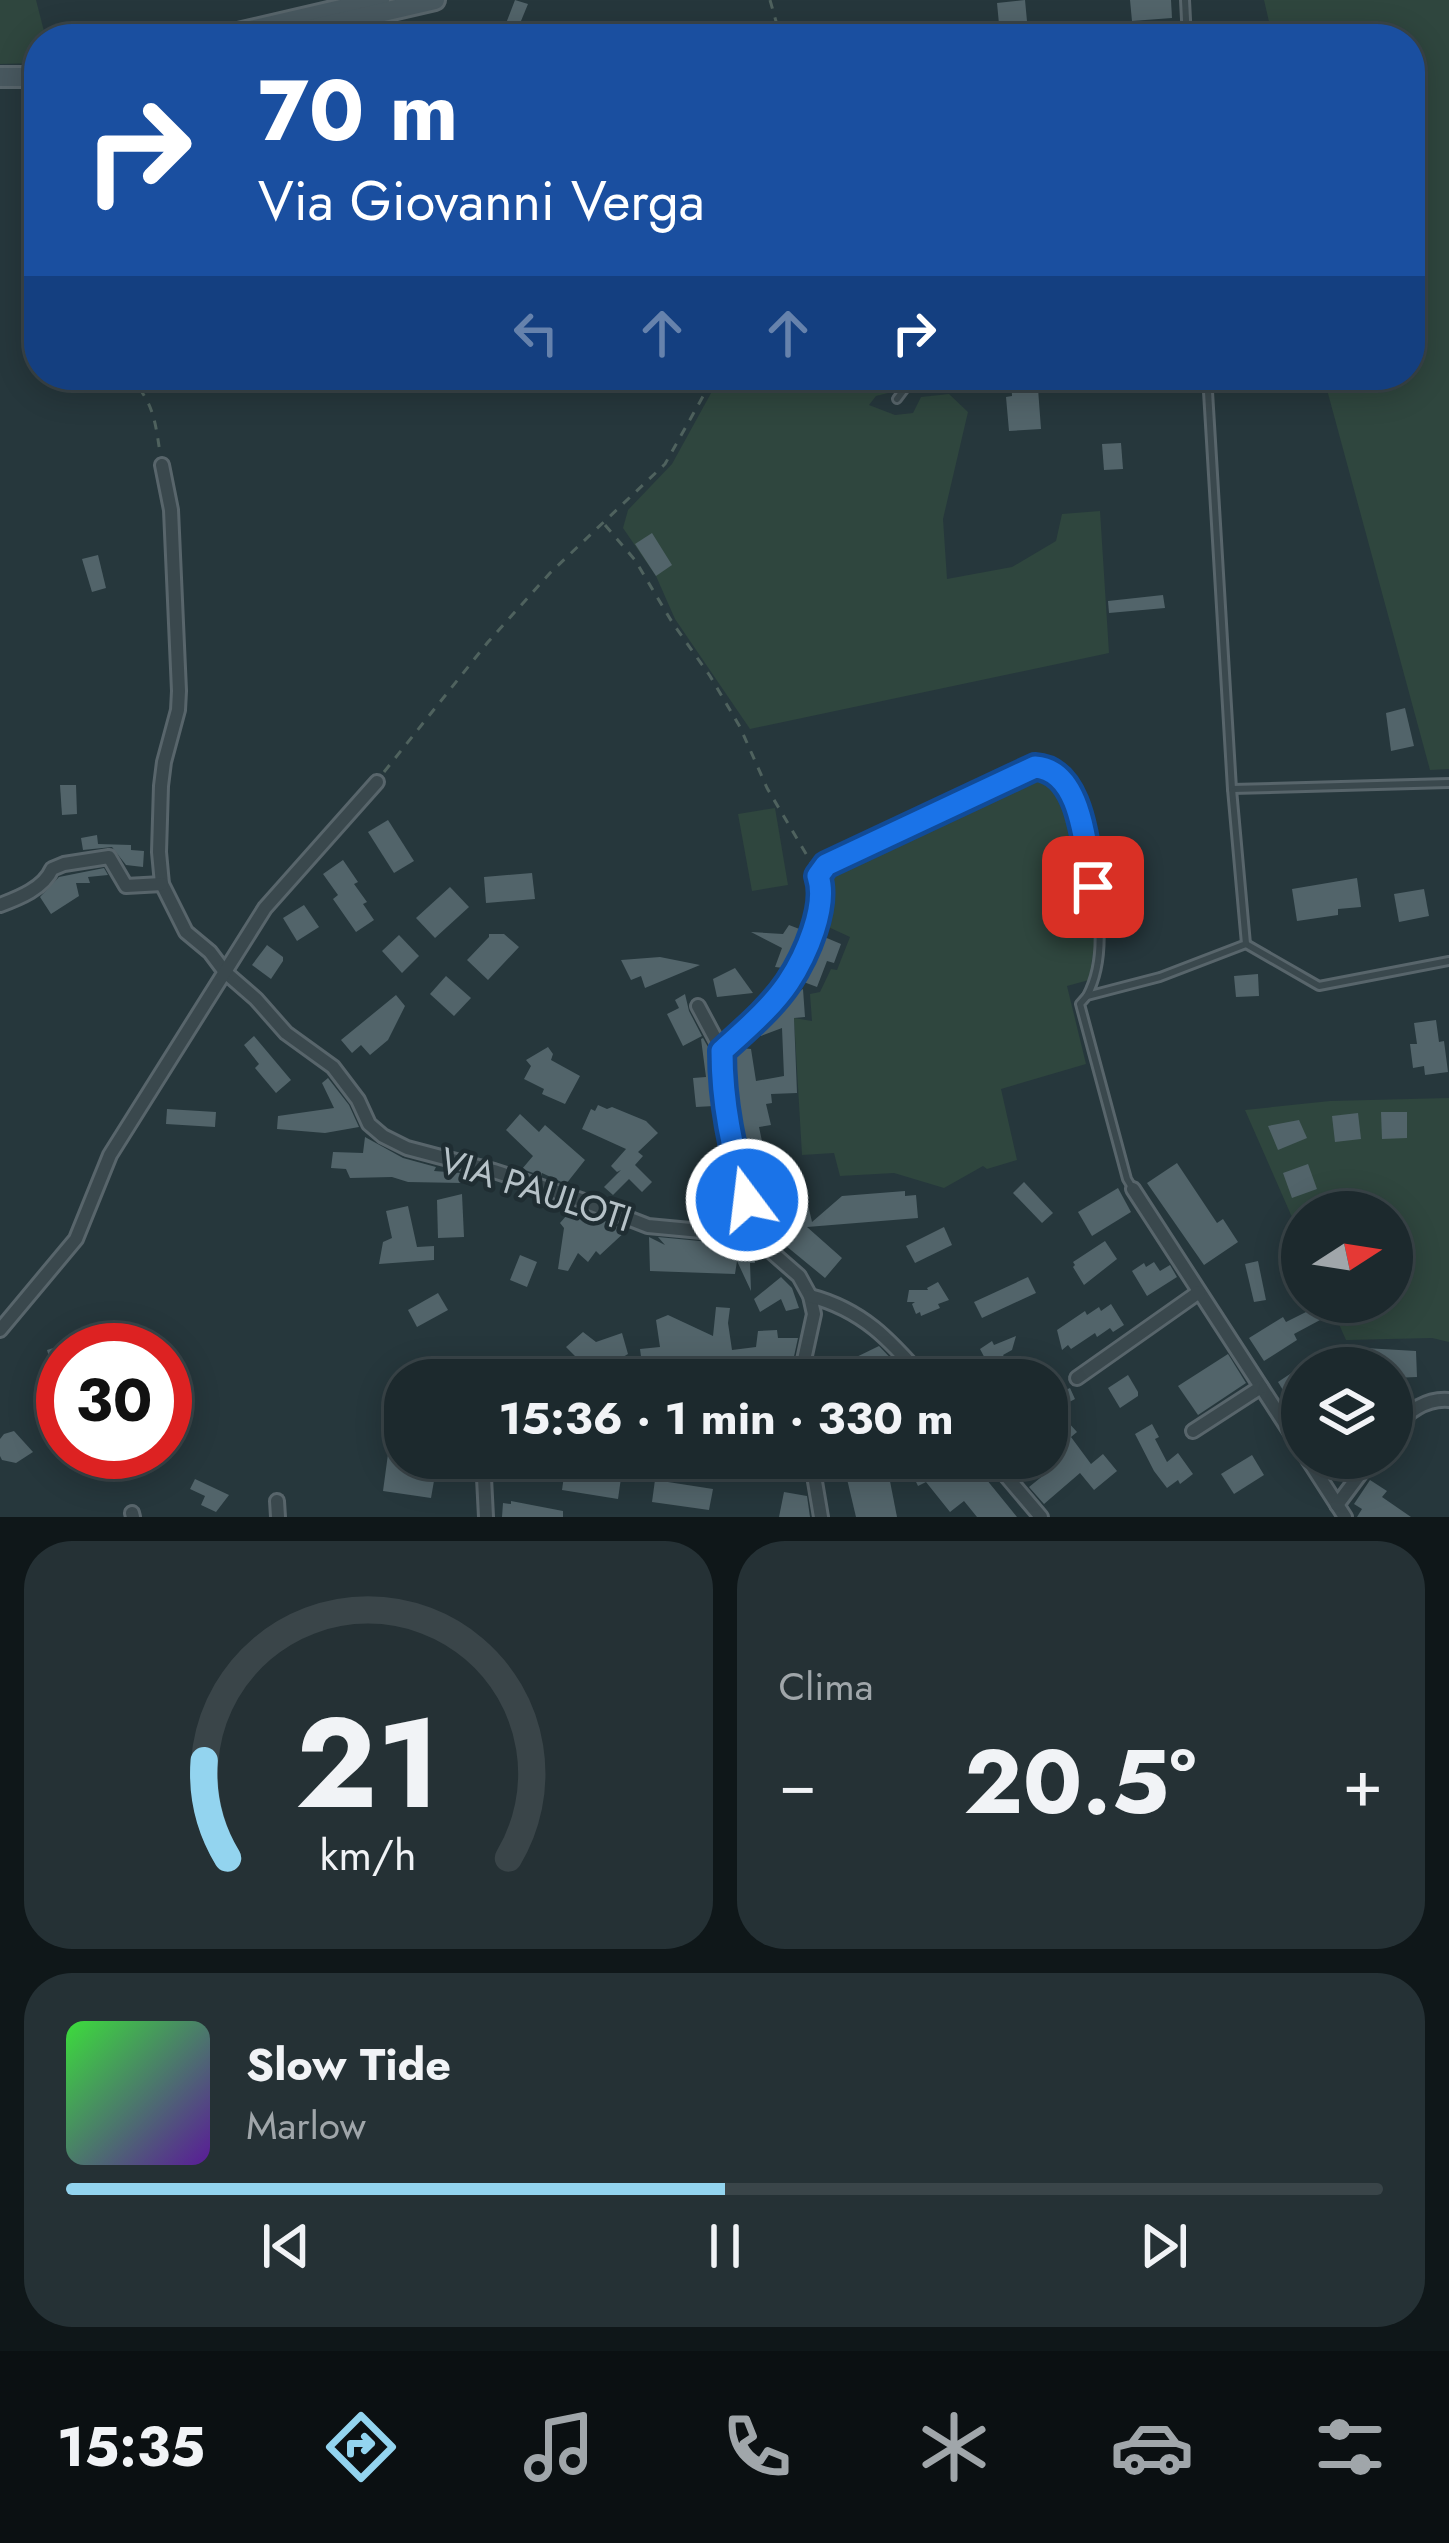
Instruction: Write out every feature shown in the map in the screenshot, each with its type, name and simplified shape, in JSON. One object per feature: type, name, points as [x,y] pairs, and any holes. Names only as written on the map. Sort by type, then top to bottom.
[{"type":"main road","points":[[277,24],[380,0]]},
{"type":"main road","points":[[332,24],[435,0]]},
{"type":"street","points":[[0,904],[40,885],[52,869],[109,857],[126,886],[162,884],[161,786],[178,710],[179,638],[171,510],[162,465]]},
{"type":"street","points":[[0,1330],[76,1239],[110,1155],[278,892],[377,782]]},
{"type":"street","points":[[722,1051],[790,980],[822,901],[818,876]]},
{"type":"street","name":"VIA PAULOTI","points":[[162,884],[186,932],[286,1033],[333,1067],[369,1124],[382,1136],[648,1226],[759,1240]]},
{"type":"street","points":[[698,1006],[722,1051],[730,1140],[760,1227],[759,1240],[799,1276],[810,1296],[814,1314],[806,1359]]},
{"type":"street","points":[[1133,1189],[1281,1418]]},
{"type":"street","points":[[1077,1378],[1199,1292]]},
{"type":"street","points":[[810,1296],[832,1301],[871,1323],[907,1359]]},
{"type":"street","points":[[1193,1431],[1261,1387]]},
{"type":"street","points":[[1413,1410],[1430,1400],[1449,1400]]},
{"type":"street","points":[[484,1479],[486,1517]]},
{"type":"street","points":[[815,1479],[821,1517]]},
{"type":"street","points":[[1008,1479],[1040,1517]]},
{"type":"street","points":[[1320,1479],[1341,1511],[1360,1479]]},
{"type":"street","points":[[277,1501],[278,1517]]},
{"type":"lane","points":[[897,399],[904,390]]},
{"type":"lane","points":[[1209,390],[1232,789],[1246,944]]},
{"type":"lane","points":[[818,876],[826,865],[1035,767],[1050,768],[1063,778],[1074,797],[1102,933],[1097,977],[1080,1004],[1082,1016],[1133,1189]]},
{"type":"lane","points":[[1232,789],[1449,783]]},
{"type":"lane","points":[[1246,944],[1319,986],[1449,961]]},
{"type":"lane","points":[[1087,996],[1160,977],[1246,944]]},
{"type":"path","points":[[142,390],[154,414],[162,465]]},
{"type":"path","points":[[377,782],[488,642],[550,574],[665,464],[707,390]]},
{"type":"path","points":[[604,523],[635,560],[710,676],[818,876]]},
{"type":"green space","points":[[0,0],[36,0],[42,24],[24,24],[24,63],[0,64]]},
{"type":"green space","points":[[1264,0],[1449,0],[1449,769],[1430,770],[1327,390],[1425,390],[1425,24],[1270,24]]},
{"type":"green space","points":[[713,390],[894,390],[876,396],[869,405],[895,415],[913,413],[921,397],[949,394],[968,412],[943,519],[947,579],[1012,567],[1056,541],[1062,514],[1100,511],[1109,653],[750,729],[675,619],[656,576],[623,528],[628,510],[672,464]]},
{"type":"green space","points":[[1039,774],[1059,784],[1067,795],[1096,932],[1089,980],[1067,986],[1086,1064],[1001,1089],[1017,1160],[987,1169],[983,1166],[944,1188],[894,1173],[840,1176],[834,1153],[802,1155],[794,1018],[812,1021],[810,994],[820,992],[831,969],[837,970],[850,937],[824,925],[830,878],[841,865]]},
{"type":"green space","points":[[775,808],[788,885],[752,891],[738,814]]},
{"type":"green space","points":[[1449,1098],[1449,1342],[1432,1338],[1346,1340],[1338,1323],[1413,1323],[1413,1191],[1281,1192],[1245,1110],[1330,1101]]},
{"type":"building","points":[[515,0],[528,4],[521,21],[529,24],[506,24]]},
{"type":"building","points":[[1025,0],[1027,21],[999,24],[997,3]]},
{"type":"building","points":[[1130,0],[1171,0],[1172,18],[1132,21]]},
{"type":"building","points":[[1012,390],[1038,390],[1041,429],[1009,431],[1006,397],[1012,396]]},
{"type":"building","points":[[1121,443],[1123,469],[1104,470],[1102,444]]},
{"type":"building","points":[[652,533],[672,565],[656,576],[635,544]]},
{"type":"building","points":[[98,555],[106,588],[92,592],[82,559]]},
{"type":"building","points":[[1163,595],[1165,608],[1109,613],[1108,601]]},
{"type":"building","points":[[1405,708],[1414,746],[1391,751],[1386,713]]},
{"type":"building","points":[[60,785],[76,785],[77,814],[62,815]]},
{"type":"building","points":[[388,820],[414,861],[394,873],[368,832]]},
{"type":"building","points":[[97,835],[98,844],[131,845],[131,850],[144,851],[143,867],[126,865],[112,847],[83,850],[81,838]]},
{"type":"building","points":[[343,860],[374,920],[356,932],[333,899],[338,895],[323,874]]},
{"type":"building","points":[[104,868],[108,875],[76,883],[79,896],[51,914],[40,897],[59,877]]},
{"type":"building","points":[[532,873],[535,899],[486,903],[484,877]]},
{"type":"building","points":[[1357,878],[1361,907],[1297,921],[1292,889]]},
{"type":"building","points":[[450,887],[469,907],[435,938],[416,918]]},
{"type":"building","points":[[1424,889],[1429,916],[1399,922],[1394,894]]},
{"type":"building","points":[[304,905],[319,927],[297,941],[283,918]]},
{"type":"building","points":[[789,925],[802,930],[800,936],[784,968],[775,967],[782,948],[751,932],[783,934]]},
{"type":"building","points":[[489,934],[504,934],[519,947],[488,980],[467,960]]},
{"type":"building","points":[[399,935],[419,956],[402,973],[382,951]]},
{"type":"building","points":[[822,936],[841,944],[834,963],[827,961],[817,987],[801,981]]},
{"type":"building","points":[[267,945],[283,957],[271,979],[252,965]]},
{"type":"building","points":[[660,957],[700,965],[645,988],[641,976],[631,980],[621,960]]},
{"type":"building","points":[[735,968],[753,993],[717,997],[713,979]]},
{"type":"building","points":[[1258,974],[1259,996],[1236,997],[1234,976]]},
{"type":"building","points":[[446,976],[471,998],[454,1016],[430,994]]},
{"type":"building","points":[[803,989],[805,1017],[794,1018],[797,1093],[771,1094],[772,1103],[766,1104],[771,1125],[759,1127],[769,1174],[781,1171],[786,1191],[804,1187],[812,1222],[842,1196],[905,1191],[905,1196],[916,1195],[918,1218],[807,1227],[842,1258],[825,1278],[769,1234],[742,1146],[746,1145],[734,1090],[733,1056],[741,1048],[751,1049],[756,1081],[784,1076],[782,1028],[761,1036],[759,1031]]},
{"type":"building","points":[[685,994],[702,1036],[683,1046],[667,1014],[679,1008],[675,1000]]},
{"type":"building","points":[[396,995],[405,1006],[388,1040],[370,1055],[361,1045],[352,1053],[341,1040]]},
{"type":"building","points":[[1436,1020],[1448,1072],[1425,1075],[1424,1066],[1413,1068],[1414,1023]]},
{"type":"building","points":[[254,1036],[291,1080],[276,1093],[255,1068],[259,1064],[244,1045]]},
{"type":"building","points":[[703,1038],[712,1054],[714,1106],[696,1107],[693,1078],[706,1077]]},
{"type":"building","points":[[548,1047],[551,1060],[580,1076],[565,1104],[524,1079],[531,1066],[526,1060]]},
{"type":"building","points":[[328,1078],[359,1127],[325,1133],[277,1129],[278,1116],[334,1108],[322,1083]]},
{"type":"building","points":[[598,1105],[646,1121],[658,1133],[638,1152],[643,1156],[635,1165],[652,1182],[642,1192],[629,1179],[613,1195],[604,1187],[621,1170],[611,1166],[626,1149],[582,1129],[591,1109],[595,1111]]},
{"type":"building","points":[[167,1109],[216,1112],[215,1127],[166,1124]]},
{"type":"building","points":[[1381,1112],[1407,1112],[1407,1138],[1382,1139]]},
{"type":"building","points":[[1358,1113],[1361,1139],[1335,1142],[1332,1116]]},
{"type":"building","points":[[520,1114],[539,1132],[545,1125],[585,1160],[566,1184],[522,1169],[533,1156],[506,1130]]},
{"type":"building","points":[[1299,1120],[1307,1138],[1278,1150],[1268,1126]]},
{"type":"building","points":[[365,1137],[403,1158],[436,1167],[434,1171],[461,1173],[462,1183],[350,1178],[346,1169],[331,1168],[333,1152],[363,1153]]},
{"type":"building","points":[[1177,1163],[1217,1223],[1223,1219],[1238,1242],[1204,1265],[1147,1183]]},
{"type":"building","points":[[1308,1164],[1317,1189],[1289,1191],[1283,1173]]},
{"type":"building","points":[[725,1165],[747,1227],[713,1222],[704,1167]]},
{"type":"building","points":[[1024,1182],[1053,1213],[1042,1223],[1013,1193]]},
{"type":"building","points":[[1118,1188],[1131,1212],[1092,1236],[1078,1212]]},
{"type":"building","points":[[462,1194],[464,1237],[438,1238],[437,1200]]},
{"type":"building","points":[[408,1206],[417,1247],[434,1246],[434,1260],[379,1264],[383,1242],[392,1238],[386,1211]]},
{"type":"building","points":[[573,1208],[627,1230],[588,1262],[578,1253],[568,1271],[558,1269],[564,1228],[560,1223]]},
{"type":"building","points":[[944,1227],[952,1245],[915,1263],[906,1246]]},
{"type":"building","points":[[649,1237],[665,1245],[658,1237],[731,1244],[754,1251],[751,1291],[737,1261],[735,1274],[650,1271]]},
{"type":"building","points":[[1105,1241],[1117,1259],[1084,1285],[1073,1262]]},
{"type":"building","points":[[520,1255],[537,1262],[527,1287],[510,1280]]},
{"type":"building","points":[[1258,1261],[1266,1300],[1254,1302],[1245,1264]]},
{"type":"building","points":[[1154,1262],[1160,1271],[1170,1265],[1177,1277],[1147,1296],[1132,1271]]},
{"type":"building","points":[[781,1277],[792,1288],[799,1308],[786,1311],[781,1299],[760,1312],[754,1299]]},
{"type":"building","points":[[1028,1277],[1036,1293],[982,1318],[974,1302]]},
{"type":"building","points":[[938,1282],[949,1300],[938,1304],[940,1308],[916,1314],[915,1302],[907,1302],[909,1290],[928,1290]]},
{"type":"building","points":[[438,1293],[448,1310],[417,1327],[408,1310]]},
{"type":"building","points":[[1111,1304],[1124,1325],[1062,1350],[1057,1330],[1085,1311],[1087,1315]]},
{"type":"building","points":[[716,1307],[730,1308],[732,1350],[756,1347],[758,1331],[777,1330],[778,1338],[798,1338],[793,1359],[641,1359],[640,1349],[660,1347],[656,1320],[668,1315],[713,1336]]},
{"type":"building","points":[[1281,1318],[1281,1323],[1315,1323],[1264,1361],[1249,1338]]},
{"type":"building","points":[[583,1332],[596,1342],[622,1333],[628,1354],[620,1359],[581,1359],[566,1347]]},
{"type":"building","points":[[1016,1336],[1005,1358],[985,1359],[980,1349],[992,1341],[994,1345]]},
{"type":"building","points":[[879,1346],[891,1359],[852,1359]]},
{"type":"building","points":[[1413,1351],[1416,1351],[1417,1377],[1413,1377]]},
{"type":"building","points":[[1228,1354],[1246,1383],[1198,1415],[1178,1386]]},
{"type":"building","points":[[1128,1375],[1138,1396],[1120,1408],[1108,1388]]},
{"type":"building","points":[[1068,1422],[1077,1432],[1071,1437],[1091,1464],[1103,1454],[1117,1471],[1094,1490],[1080,1473],[1044,1504],[1029,1487],[1039,1479],[1068,1479]]},
{"type":"building","points":[[1152,1424],[1167,1462],[1178,1453],[1193,1474],[1180,1484],[1178,1480],[1167,1488],[1135,1434]]},
{"type":"building","points":[[14,1431],[33,1452],[16,1463],[0,1456],[0,1439]]},
{"type":"building","points":[[1252,1455],[1264,1475],[1234,1494],[1221,1474]]},
{"type":"building","points":[[195,1479],[229,1495],[216,1512],[201,1505],[205,1496],[190,1489]]},
{"type":"building","points":[[385,1479],[434,1479],[431,1498],[383,1491]]},
{"type":"building","points":[[564,1479],[621,1479],[618,1499],[562,1490]]},
{"type":"building","points":[[847,1479],[890,1479],[897,1517],[856,1517]]},
{"type":"building","points":[[915,1479],[986,1479],[1017,1517],[977,1517],[964,1501],[950,1512],[926,1482],[918,1486]]},
{"type":"building","points":[[655,1480],[713,1489],[709,1510],[652,1502]]},
{"type":"building","points":[[1370,1480],[1387,1491],[1382,1497],[1411,1517],[1357,1517],[1362,1509],[1354,1504]]},
{"type":"building","points":[[784,1492],[807,1496],[810,1517],[779,1517]]},
{"type":"building","points":[[503,1503],[563,1511],[563,1517],[502,1517]]},
{"type":"route","points":[[747,1200],[724,1108],[722,1051],[790,980],[813,931],[822,901],[818,876],[826,865],[1035,767],[1050,768],[1063,778],[1074,797],[1093,887]]}]
